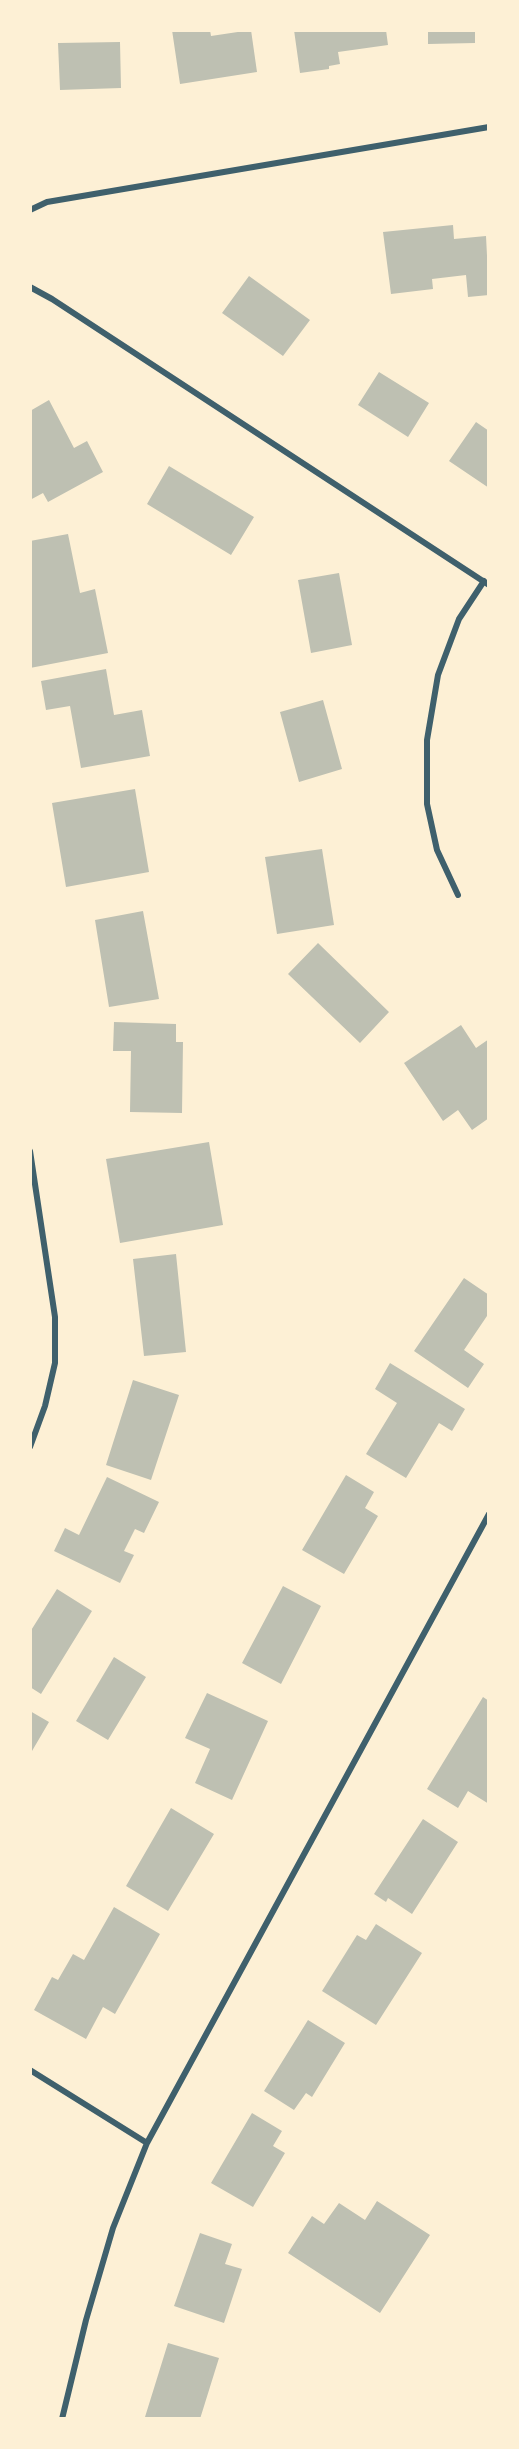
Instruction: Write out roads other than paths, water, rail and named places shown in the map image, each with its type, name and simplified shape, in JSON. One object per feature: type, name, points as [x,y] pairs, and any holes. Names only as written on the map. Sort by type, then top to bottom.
[{"type":"street","points":[[30,210],[47,202],[489,127]]},
{"type":"street","points":[[30,287],[52,298],[486,583],[459,619],[438,675],[427,740],[427,804],[437,850],[459,894]]},
{"type":"street","points":[[30,1151],[55,1317],[55,1363],[45,1406],[30,1447]]},
{"type":"street","points":[[62,2419],[86,2320],[113,2228],[147,2143],[489,1514]]},
{"type":"street","points":[[30,2070],[147,2143]]}]
